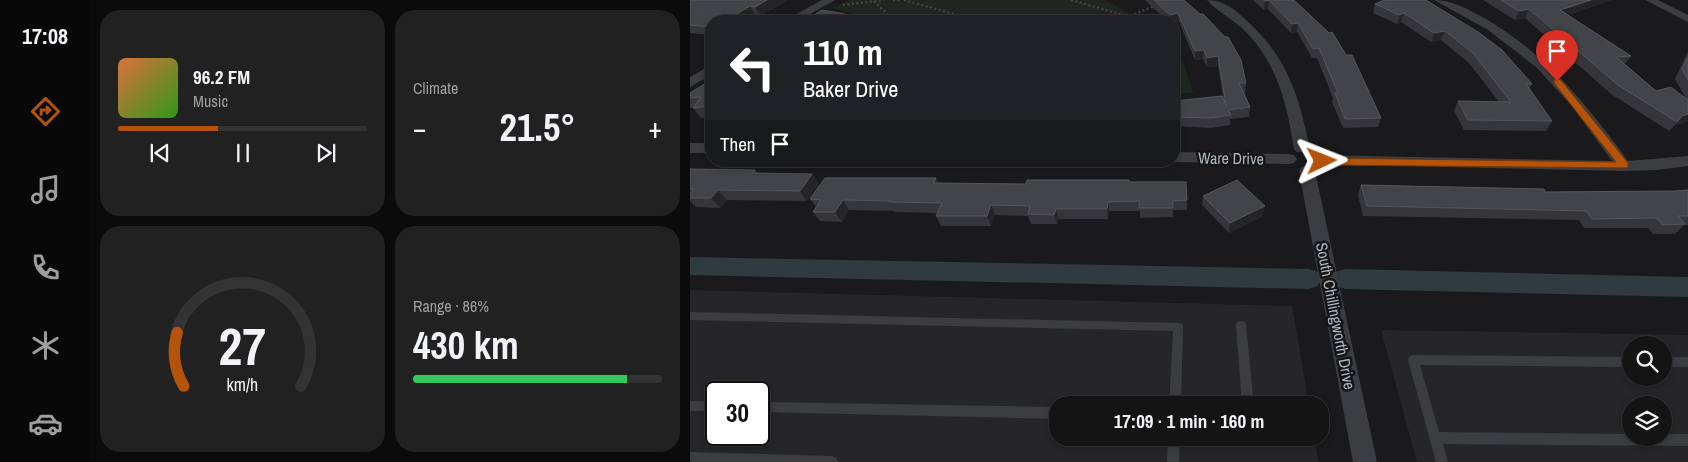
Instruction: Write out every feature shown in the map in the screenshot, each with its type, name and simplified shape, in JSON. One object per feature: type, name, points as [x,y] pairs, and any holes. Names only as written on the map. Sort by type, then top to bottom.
[{"type":"street","points":[[1212,0],[1246,25],[1272,55],[1284,76],[1292,100],[1302,149]]},
{"type":"street","points":[[1439,0],[1499,32],[1547,70],[1568,92],[1624,166]]},
{"type":"street","points":[[1650,0],[1688,19]]},
{"type":"street","points":[[805,15],[834,3]]},
{"type":"street","points":[[690,83],[705,73]]},
{"type":"street","points":[[690,148],[705,148]]},
{"type":"street","points":[[1314,165],[1315,152],[1302,149],[1291,153],[1289,159],[1295,167],[1314,165],[1624,166],[1657,165],[1688,161]]},
{"type":"street","name":"Ware Drive","points":[[1180,157],[1289,159]]},
{"type":"street","name":"South Chillingworth Drive","points":[[1314,165],[1365,462]]},
{"type":"lane","points":[[690,316],[1178,327],[1175,396]]},
{"type":"lane","points":[[1241,325],[1247,396]]},
{"type":"lane","points":[[1442,462],[1413,360],[1622,362]]},
{"type":"lane","points":[[1672,362],[1688,362]]},
{"type":"lane","points":[[690,406],[705,406]]},
{"type":"lane","points":[[770,407],[1049,412]]},
{"type":"lane","points":[[1435,438],[1688,440]]},
{"type":"lane","points":[[1173,462],[1174,446]]},
{"type":"lane","points":[[690,458],[735,461],[832,462]]},
{"type":"path","points":[[834,3],[884,0]]},
{"type":"path","points":[[893,0],[903,0],[955,15]]},
{"type":"path","points":[[1071,0],[1114,15]]},
{"type":"path","points":[[874,1],[889,15]]},
{"type":"path","points":[[1134,15],[1159,4]]},
{"type":"shaded area","points":[[849,0],[1105,0],[1131,15],[856,15],[831,8]]},
{"type":"shaded area","points":[[1180,57],[1183,61],[1193,93],[1180,93]]},
{"type":"shaded area","points":[[690,290],[1292,306],[1307,396],[1049,396],[1049,446],[1316,446],[1319,462],[690,462]]},
{"type":"shaded area","points":[[1381,330],[1688,335],[1688,462],[1417,462]]},
{"type":"building","points":[[690,0],[767,0],[755,7],[750,6],[735,15],[705,15],[705,26],[690,25]]},
{"type":"building","points":[[1154,0],[1184,0],[1200,14],[1203,14],[1225,37],[1228,37],[1241,60],[1246,83],[1239,83],[1250,107],[1228,110],[1231,115],[1211,118],[1180,117],[1180,100],[1222,96],[1226,105],[1218,56],[1207,58],[1204,50],[1195,51],[1180,15],[1178,13],[1170,15]]},
{"type":"building","points":[[1269,0],[1294,0],[1329,33],[1332,32],[1346,55],[1352,55],[1381,118],[1345,119],[1335,93],[1338,93],[1319,48],[1313,49],[1298,23],[1292,24]]},
{"type":"building","points":[[1384,0],[1426,0],[1478,32],[1502,50],[1532,84],[1526,84],[1552,121],[1468,120],[1458,101],[1511,102],[1473,53],[1445,31],[1434,33],[1404,13],[1399,15],[1375,4]]},
{"type":"building","points":[[1501,0],[1591,0],[1560,10],[1631,56],[1616,57],[1656,91],[1671,87],[1688,100],[1688,114],[1682,116],[1677,122],[1618,85],[1529,9],[1519,11]]},
{"type":"building","points":[[822,10],[845,14],[844,15],[814,15]]},
{"type":"building","points":[[1688,57],[1688,80],[1682,69]]},
{"type":"building","points":[[705,84],[705,107],[693,108],[701,97],[690,98],[690,93]]},
{"type":"building","points":[[690,169],[755,170],[752,173],[812,174],[800,191],[718,190],[711,198],[690,198],[690,194],[694,189],[690,189]]},
{"type":"building","points":[[825,178],[936,178],[934,183],[1026,184],[1027,180],[1186,182],[1187,200],[1172,201],[1173,208],[1139,208],[1140,201],[1108,202],[1107,209],[1056,209],[1054,215],[1028,214],[1030,206],[991,205],[987,216],[936,216],[942,203],[843,200],[835,212],[813,212],[821,200],[810,199]]},
{"type":"building","points":[[1237,180],[1265,206],[1230,223],[1203,196]]},
{"type":"building","points":[[1361,185],[1544,189],[1545,192],[1688,190],[1688,216],[1678,216],[1685,224],[1662,225],[1657,218],[1592,219],[1586,211],[1367,206]]},
{"type":"waterway","points":[[690,266],[1309,279]]},
{"type":"waterway","points":[[1345,279],[1688,287]]},
{"type":"route","points":[[1322,161],[1624,166],[1568,92],[1557,81]]}]
